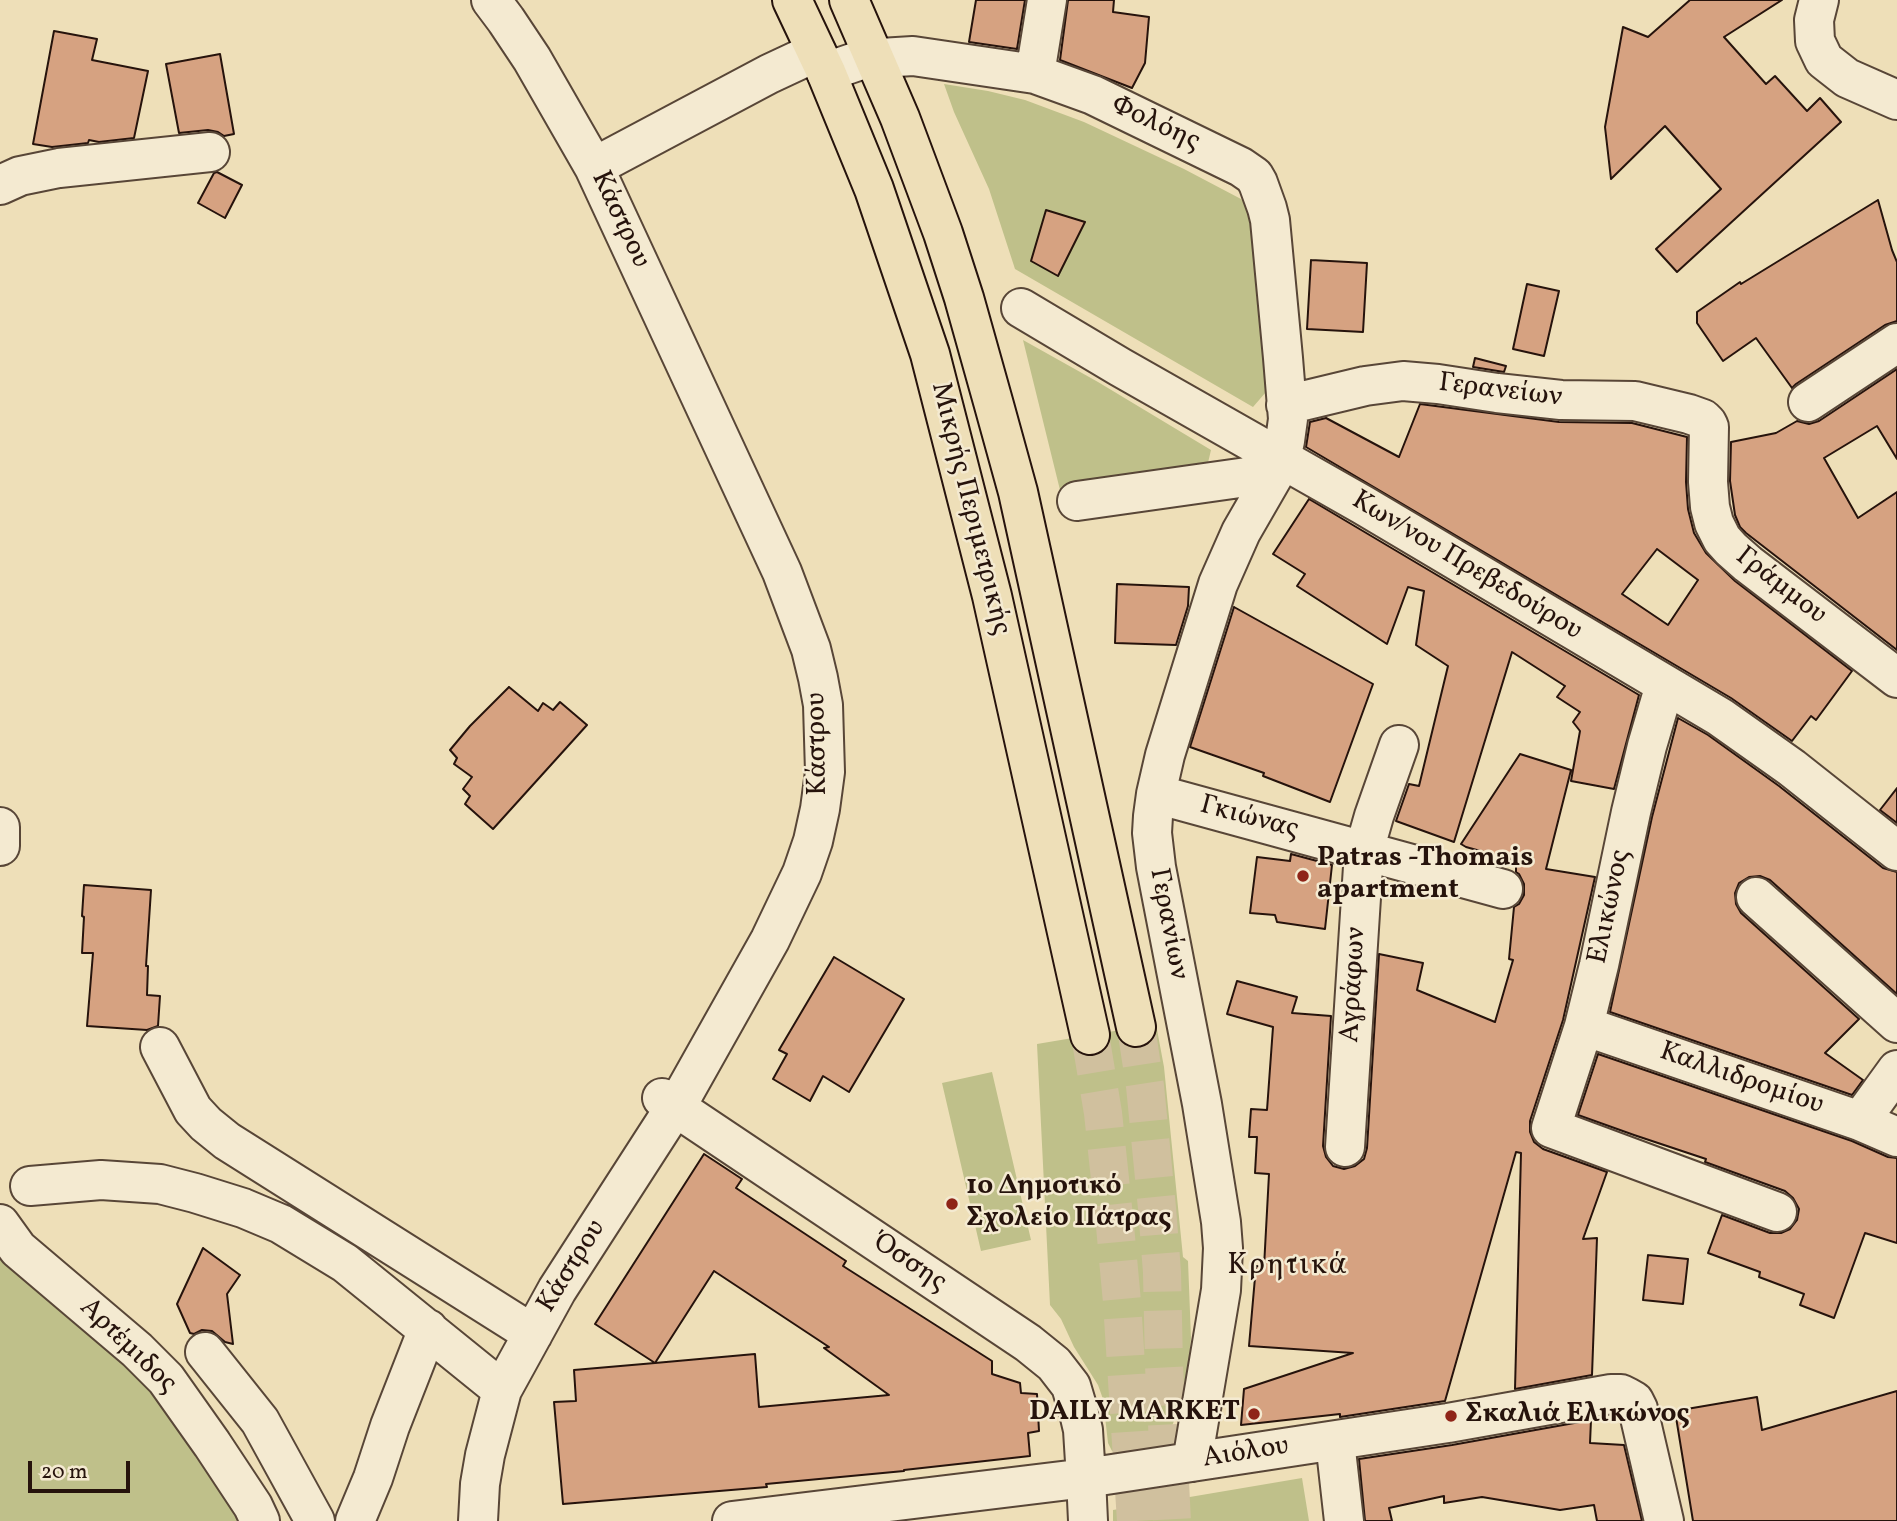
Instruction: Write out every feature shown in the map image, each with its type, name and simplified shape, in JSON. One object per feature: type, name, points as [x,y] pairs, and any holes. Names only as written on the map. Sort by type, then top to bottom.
[{"type":"main road","name":"Μικρής Περιμετρικής","points":[[792,0],[874,189],[930,354],[992,596],[1090,1035]]},
{"type":"main road","name":"Μικρής Περιμετρικής","points":[[849,0],[900,118],[943,233],[1015,480],[1136,1027]]},
{"type":"street","name":"Κάστρου","points":[[478,1521],[485,1455],[502,1390],[557,1290],[770,940],[802,873],[813,841],[825,772],[823,705],[811,649],[782,572],[594,167],[532,60],[491,0]]},
{"type":"street","points":[[1035,74],[1047,0]]},
{"type":"street","points":[[1819,0],[1814,20],[1815,41],[1824,60],[1847,78],[1897,100]]},
{"type":"street","name":"Φολόης","points":[[594,167],[769,74],[821,62],[914,55],[1035,74],[1093,96],[1233,162],[1254,176],[1263,193],[1270,220],[1286,405]]},
{"type":"street","points":[[0,185],[20,176],[60,168],[210,152]]},
{"type":"street","name":"Κων/νου Πρεβεδούρου","points":[[1021,307],[1278,466],[1363,505],[1720,717],[1836,802],[1897,851]]},
{"type":"street","points":[[1808,402],[1897,343]]},
{"type":"street","name":"Γερανείων","points":[[1286,405],[1365,386],[1402,381],[1561,400],[1635,401],[1689,414],[1703,419],[1709,427]]},
{"type":"street","name":"Γερανίων","points":[[1192,1462],[1221,1290],[1223,1248],[1202,1104],[1156,867],[1152,833],[1156,794],[1168,744],[1218,584],[1241,532],[1278,466],[1287,427],[1286,405]]},
{"type":"street","name":"Γράμμου","points":[[1709,427],[1710,507],[1722,539],[1748,564],[1897,678]]},
{"type":"street","points":[[1077,501],[1278,466]]},
{"type":"street","name":"Ελικώνος","points":[[1665,685],[1631,812],[1584,1026],[1551,1128],[1777,1212]]},
{"type":"street","name":"Αγράφων","points":[[1345,1147],[1364,851],[1399,745]]},
{"type":"street","name":"Γκιώνας","points":[[1156,794],[1503,889]]},
{"type":"street","points":[[0,827],[0,846]]},
{"type":"street","points":[[1756,897],[1897,1023]]},
{"type":"street","name":"Καλλιδρομίου","points":[[1584,1026],[1860,1121],[1897,1137]]},
{"type":"street","points":[[160,1047],[193,1110],[227,1141],[533,1334]]},
{"type":"street","points":[[1860,1121],[1897,1070]]},
{"type":"street","name":"Όσσης","points":[[669,1102],[1028,1343],[1054,1364],[1071,1386],[1083,1430],[1088,1521]]},
{"type":"street","points":[[30,1186],[101,1180],[160,1184],[243,1208],[281,1224],[345,1263],[502,1390]]},
{"type":"street","name":"Αρτέμιδος","points":[[0,1224],[18,1249],[137,1350],[166,1379],[212,1444],[260,1521]]},
{"type":"street","points":[[355,1521],[428,1329]]},
{"type":"street","points":[[205,1352],[260,1420],[315,1521]]},
{"type":"street","name":"Αιόλου","points":[[732,1521],[1086,1478],[1448,1423],[1611,1394],[1627,1397],[1634,1401],[1638,1409],[1664,1521]]},
{"type":"street","points":[[1335,1441],[1344,1521]]},
{"type":"green space","points":[[944,84],[1025,100],[1084,122],[1241,199],[1252,213],[1266,392],[1253,407],[1015,269],[989,189]]},
{"type":"green space","points":[[1023,340],[1211,450],[1207,467],[1060,490]]},
{"type":"green space","points":[[1156,1024],[1164,1067],[1183,1257],[1188,1261],[1191,1338],[1189,1362],[1178,1410],[1168,1437],[1157,1449],[1126,1454],[1112,1451],[1108,1443],[1103,1399],[1098,1385],[1074,1347],[1061,1319],[1050,1305],[1037,1044]]},
{"type":"green space","points":[[992,1072],[1031,1240],[981,1251],[942,1083]]},
{"type":"green space","points":[[0,1252],[117,1354],[154,1394],[198,1453],[238,1521],[0,1521]]},
{"type":"green space","points":[[1302,1478],[1309,1521],[1113,1521],[1113,1510]]},
{"type":"building","points":[[976,0],[1025,0],[1017,49],[969,42]]},
{"type":"building","points":[[1068,0],[1114,0],[1113,12],[1149,17],[1145,63],[1132,88],[1060,60]]},
{"type":"building","points":[[1690,0],[1782,0],[1724,37],[1766,84],[1775,76],[1807,111],[1820,98],[1841,122],[1677,272],[1656,249],[1721,189],[1665,126],[1611,179],[1605,127],[1623,27],[1648,37]]},
{"type":"building","points":[[54,31],[97,39],[92,60],[148,71],[134,138],[99,142],[89,140],[88,143],[52,147],[33,144]]},
{"type":"building","points":[[220,54],[234,134],[224,136],[208,130],[179,133],[166,64]]},
{"type":"building","points":[[217,172],[242,185],[225,218],[198,203]]},
{"type":"building","points":[[1878,200],[1897,262],[1897,321],[1885,325],[1792,388],[1756,338],[1723,361],[1697,323],[1697,312],[1740,282],[1741,284]]},
{"type":"building","points":[[1046,210],[1085,222],[1058,276],[1031,261]]},
{"type":"building","points":[[1311,260],[1367,263],[1363,332],[1307,329]]},
{"type":"building","points":[[1527,284],[1559,291],[1544,356],[1513,349]]},
{"type":"building","points":[[1475,358],[1506,366],[1504,372],[1473,367]]},
{"type":"building","points":[[1897,369],[1897,459],[1877,426],[1824,458],[1858,518],[1897,492],[1897,650],[1740,527],[1735,515],[1730,481],[1731,442],[1776,433],[1797,421],[1809,424],[1819,421]]},
{"type":"building","points":[[1420,404],[1559,422],[1632,423],[1687,437],[1688,509],[1694,533],[1706,553],[1735,581],[1852,671],[1816,720],[1811,716],[1792,741],[1731,698],[1306,447],[1310,422],[1326,418],[1399,457]],"holes":[[[1657,549],[1698,580],[1668,625],[1622,594]]]},
{"type":"building","points":[[1309,499],[1639,695],[1614,789],[1571,781],[1580,731],[1573,722],[1580,712],[1557,697],[1565,686],[1512,652],[1454,842],[1396,821],[1409,784],[1419,786],[1448,666],[1416,645],[1424,591],[1408,587],[1387,644],[1297,586],[1305,574],[1273,554]]},
{"type":"building","points":[[1117,584],[1189,587],[1188,606],[1176,645],[1115,643]]},
{"type":"building","points":[[1234,607],[1373,684],[1330,802],[1263,776],[1264,773],[1190,747]]},
{"type":"building","points":[[509,687],[538,711],[543,703],[553,710],[560,702],[587,725],[493,829],[465,804],[470,796],[463,789],[472,777],[454,764],[457,758],[450,750]]},
{"type":"building","points":[[1678,718],[1708,735],[1779,786],[1883,868],[1897,872],[1897,994],[1770,880],[1760,876],[1749,877],[1739,883],[1735,893],[1736,904],[1741,913],[1859,1019],[1825,1053],[1863,1080],[1852,1095],[1610,1012],[1652,817]]},
{"type":"building","points":[[1520,754],[1571,770],[1546,869],[1595,877],[1563,1020],[1530,1121],[1534,1142],[1543,1149],[1607,1172],[1583,1239],[1597,1238],[1592,1375],[1515,1389],[1521,1153],[1516,1152],[1445,1401],[1340,1417],[1340,1414],[1241,1425],[1244,1389],[1353,1353],[1249,1346],[1256,1266],[1264,1267],[1269,1174],[1255,1173],[1257,1137],[1249,1137],[1251,1109],[1267,1110],[1273,1027],[1227,1014],[1237,981],[1297,997],[1292,1013],[1331,1016],[1323,1146],[1326,1157],[1333,1166],[1344,1169],[1355,1166],[1364,1159],[1367,1148],[1379,954],[1423,963],[1417,990],[1495,1022],[1513,960],[1509,959],[1514,907],[1524,895],[1524,884],[1516,872],[1516,861],[1461,844]]},
{"type":"building","points":[[1897,788],[1897,823],[1880,810]]},
{"type":"building","points":[[1291,854],[1332,865],[1325,929],[1277,922],[1275,915],[1250,913],[1257,857],[1290,861]]},
{"type":"building","points":[[84,885],[151,890],[146,966],[147,995],[160,996],[158,1026],[147,1030],[87,1026],[93,953],[82,953]]},
{"type":"building","points":[[834,957],[904,999],[849,1092],[823,1076],[810,1101],[773,1079],[787,1054],[779,1050]]},
{"type":"building","points":[[1598,1054],[1897,1158],[1897,1243],[1865,1233],[1834,1318],[1800,1305],[1804,1294],[1759,1277],[1760,1272],[1708,1253],[1722,1215],[1770,1233],[1781,1233],[1790,1229],[1797,1220],[1799,1209],[1785,1191],[1705,1162],[1706,1159],[1578,1115]]},
{"type":"building","points":[[704,1154],[742,1179],[736,1188],[846,1261],[843,1266],[992,1361],[992,1374],[1020,1383],[1021,1393],[1037,1394],[1039,1431],[1028,1433],[1030,1456],[766,1484],[767,1487],[563,1504],[554,1402],[576,1401],[574,1370],[655,1363],[595,1324]],"holes":[[[714,1271],[829,1347],[824,1348],[889,1395],[759,1407],[755,1354],[655,1363]]]},
{"type":"building","points":[[203,1248],[240,1275],[227,1294],[233,1344],[225,1342],[212,1331],[190,1333],[177,1304]]},
{"type":"building","points":[[1648,1255],[1688,1259],[1683,1304],[1643,1300]]},
{"type":"building","points":[[1897,1391],[1897,1521],[1693,1521],[1675,1411],[1757,1397],[1762,1430]]},
{"type":"building","points":[[1591,1420],[1590,1443],[1624,1445],[1642,1521],[1597,1521],[1594,1505],[1560,1510],[1482,1497],[1444,1503],[1444,1496],[1389,1508],[1392,1521],[1365,1521],[1359,1459]]},
{"type":"tunnel","points":[[1136,1027],[1145,1086],[1162,1272],[1172,1521]]},
{"type":"tunnel","points":[[1090,1035],[1103,1113],[1115,1226],[1136,1521]]},
{"type":"place","name":"Patras -Thomais apartment","points":[[1303,876]]},
{"type":"place","name":"1ο Δημοτικό Σχολείο Πάτρας","points":[[952,1204]]},
{"type":"place","name":"DAILY MARKET","points":[[1254,1414]]},
{"type":"place","name":"Σκαλιά Ελικώνος","points":[[1451,1416]]},
{"type":"district","name":"Κρητικά","points":[[1288,1267]]}]
